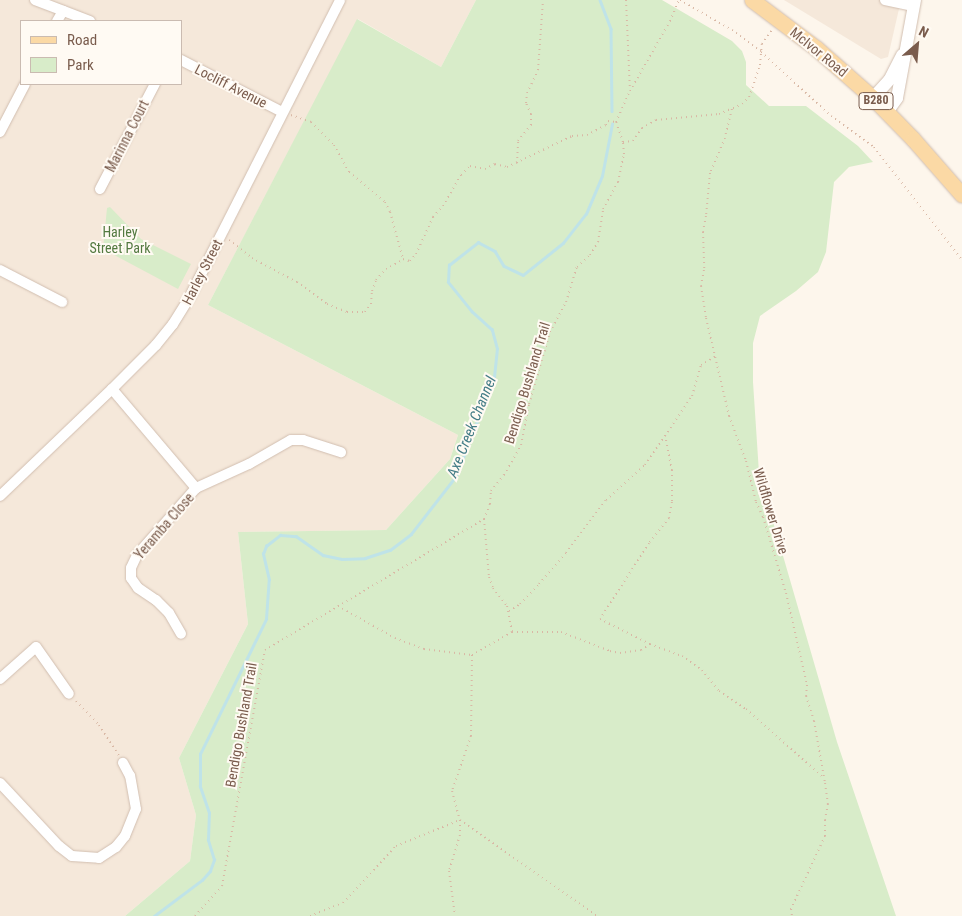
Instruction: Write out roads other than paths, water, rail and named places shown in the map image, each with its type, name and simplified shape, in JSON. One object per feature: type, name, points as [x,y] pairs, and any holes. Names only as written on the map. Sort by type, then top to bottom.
[{"type":"main road","name":"McIvor Road","points":[[746,0],[778,20]]},
{"type":"main road","name":"McIvor Road","points":[[752,0],[816,48],[872,98],[962,194]]},
{"type":"street","points":[[35,0],[87,20]]},
{"type":"street","name":"Harley Street","points":[[0,496],[112,389],[156,345],[173,324],[222,234],[340,0]]},
{"type":"street","points":[[885,0],[914,3],[897,98],[887,112]]},
{"type":"street","points":[[58,20],[63,11]]},
{"type":"street","points":[[872,98],[890,78],[904,53]]},
{"type":"street","name":"Locliff Avenue","points":[[182,61],[282,112]]},
{"type":"street","points":[[0,132],[24,85]]},
{"type":"street","name":"Marinna Court","points":[[100,189],[154,85]]},
{"type":"street","points":[[0,270],[62,302]]},
{"type":"street","name":"Yeramba Close","points":[[112,389],[196,488]]},
{"type":"street","name":"Yeramba Close","points":[[181,634],[169,612],[156,600],[138,588],[131,578],[131,568],[137,554],[196,488],[249,464],[291,440],[304,440],[341,452]]},
{"type":"street","points":[[0,679],[36,647],[69,694]]},
{"type":"street","points":[[0,783],[72,856],[99,858],[116,847],[125,836],[136,809],[130,776],[122,763]]},
{"type":"waterway","name":"Axe Creek Channel","points":[[600,0],[611,29],[612,111]]},
{"type":"waterway","name":"Axe Creek Channel","points":[[154,916],[202,880],[210,871],[214,860],[208,840],[209,813],[200,787],[200,754],[266,619],[269,580],[263,554],[266,546],[280,535],[296,536],[323,555],[342,559],[365,558],[390,550],[411,534],[456,476],[494,377],[497,349],[492,330],[472,312],[448,282],[449,265],[478,242],[495,251],[504,266],[523,275],[563,243],[586,214],[602,176],[612,124]]},
{"type":"park label","name":"Harley Street Park","points":[[120,240]]}]
